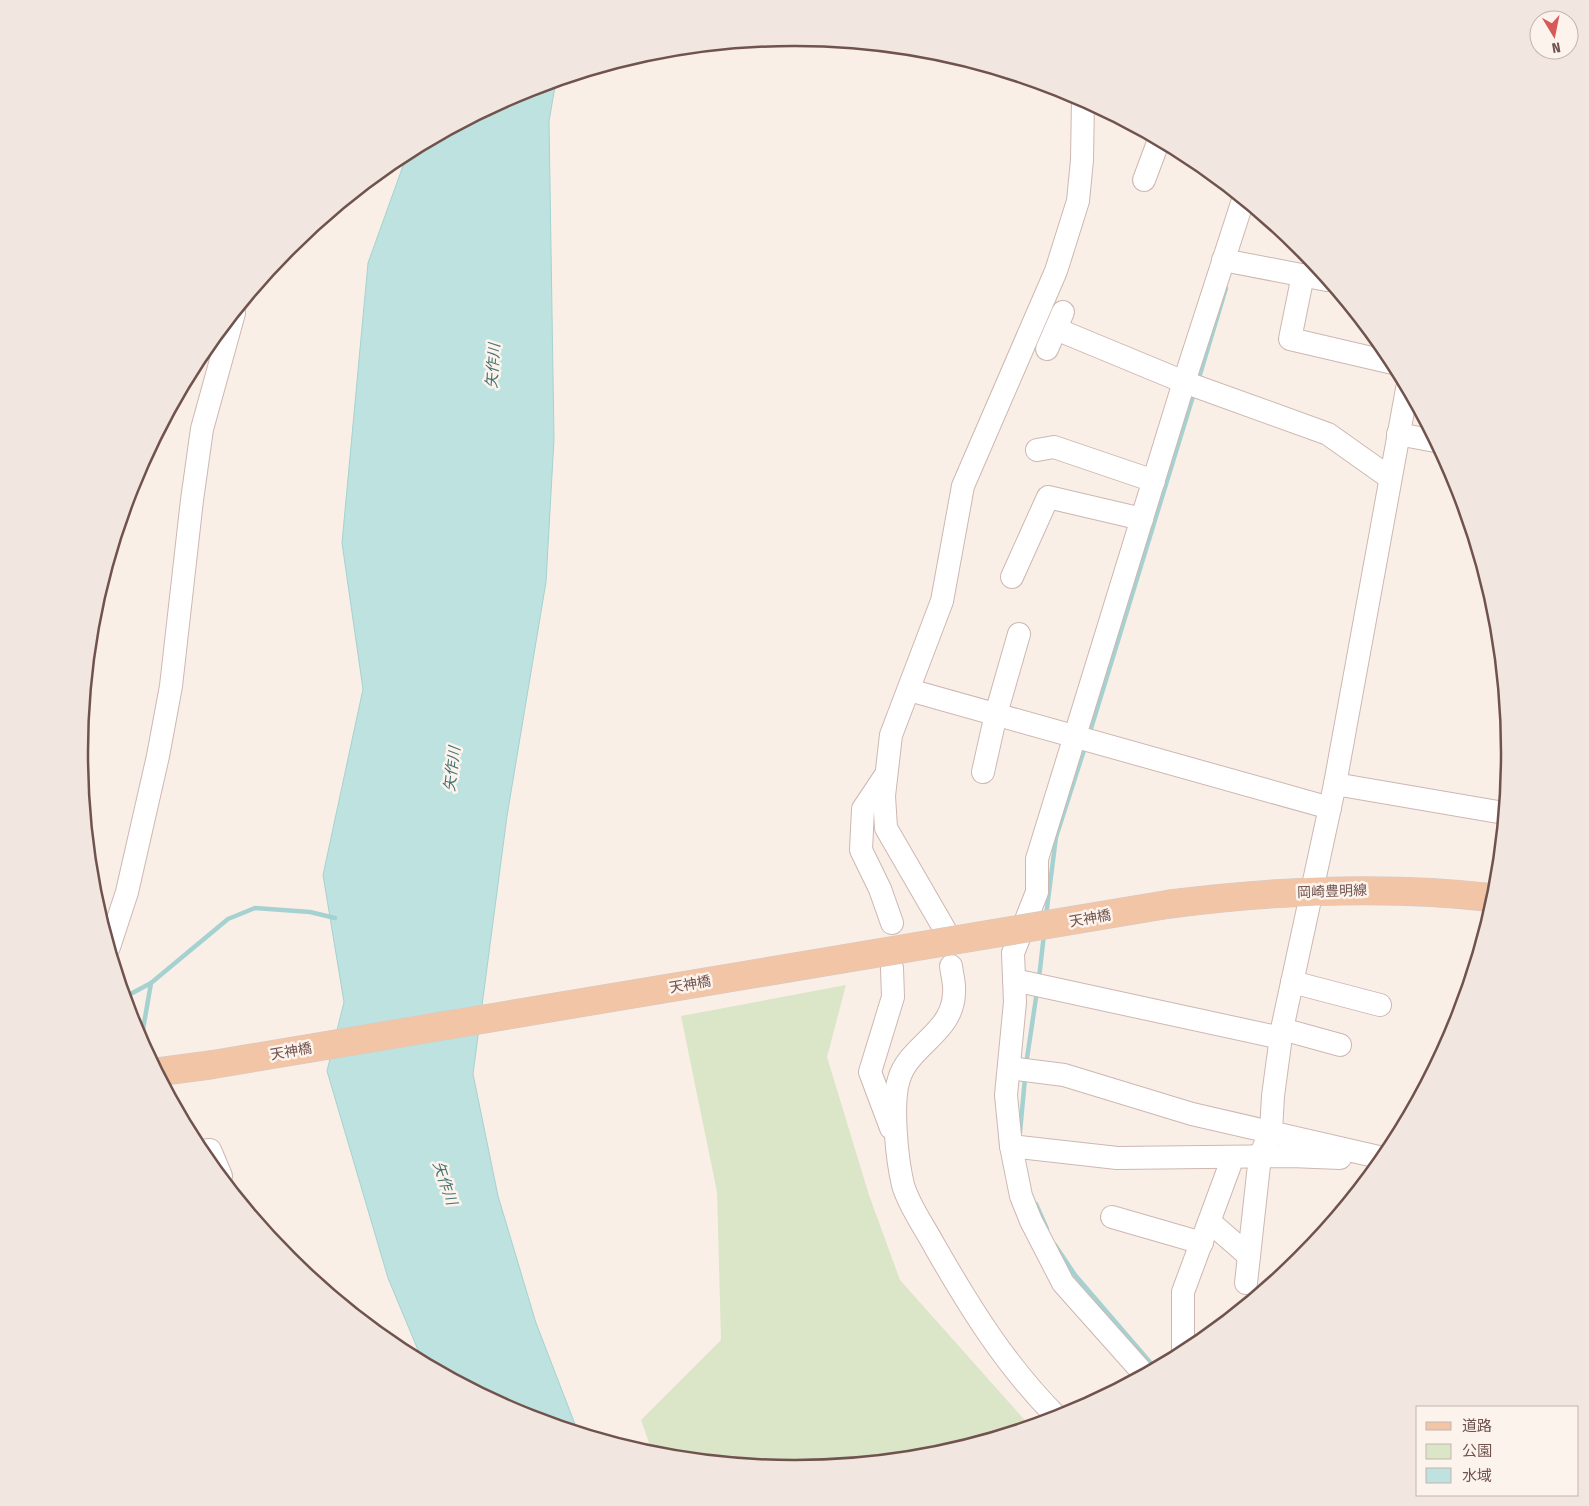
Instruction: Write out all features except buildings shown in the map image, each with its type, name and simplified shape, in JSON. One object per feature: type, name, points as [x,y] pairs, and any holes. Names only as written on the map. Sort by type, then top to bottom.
[{"type":"main road","name":"岡崎豊明線","points":[[1170,904],[1241,895],[1386,889],[1486,897]]},
{"type":"main road","name":"天神橋","points":[[164,1071],[1170,904]]},
{"type":"street","points":[[945,930],[886,828],[884,796],[891,735],[942,601],[963,486],[1056,271],[1078,201],[1082,160],[1083,108]]},
{"type":"street","points":[[1144,180],[1157,146]]},
{"type":"street","points":[[1140,1369],[1063,1283],[1031,1222],[1021,1196],[1011,1146],[1006,1095],[1015,1002],[1012,954],[1037,892],[1037,859],[1184,382],[1241,206]]},
{"type":"street","points":[[1223,260],[1318,278]]},
{"type":"street","points":[[1302,275],[1290,339],[1382,359]]},
{"type":"street","points":[[112,937],[127,892],[158,756],[171,686],[202,430],[230,329]]},
{"type":"street","points":[[1056,330],[1184,382],[1328,434],[1390,478]]},
{"type":"street","points":[[1246,1282],[1260,1156],[1271,1131],[1273,1096],[1282,1034],[1311,891],[1336,784],[1405,397]]},
{"type":"street","points":[[1398,434],[1428,440]]},
{"type":"street","points":[[1037,450],[1054,446],[1154,481]]},
{"type":"street","points":[[1012,577],[1048,497],[1142,519]]},
{"type":"street","points":[[983,772],[996,714],[1019,634]]},
{"type":"street","points":[[909,690],[1330,808]]},
{"type":"street","points":[[887,773],[863,808],[861,850],[880,889],[892,923]]},
{"type":"street","points":[[1336,784],[1499,812]]},
{"type":"street","points":[[951,966],[954,993],[950,1012],[939,1031],[916,1052],[902,1069],[896,1088],[897,1142],[903,1185],[917,1215],[972,1311],[1030,1390],[1051,1411]]},
{"type":"street","points":[[892,968],[893,997],[870,1072],[897,1142]]},
{"type":"street","points":[[1014,980],[1340,1045]]},
{"type":"street","points":[[1292,982],[1380,1005]]},
{"type":"street","points":[[1010,1068],[1064,1075],[1192,1114],[1271,1131],[1373,1158]]},
{"type":"street","points":[[1011,1146],[1117,1158],[1260,1156],[1372,1160]]},
{"type":"street","points":[[1183,1343],[1184,1292],[1233,1157]]},
{"type":"street","points":[[1112,1217],[1202,1243]]},
{"type":"street","points":[[1210,1222],[1249,1256]]},
{"type":"green space","points":[[846,985],[827,1057],[869,1195],[900,1280],[1025,1421],[977,1436],[932,1446],[887,1454],[841,1458],[794,1460],[748,1458],[702,1454],[650,1444],[641,1420],[721,1340],[717,1192],[681,1016]]},
{"type":"water","name":"矢作川","points":[[555,89],[549,121],[554,439],[546,582],[507,816],[473,1074],[498,1196],[536,1323],[575,1425],[524,1406],[482,1387],[418,1351],[388,1278],[327,1071],[344,1002],[323,875],[363,689],[342,543],[368,263],[404,164],[482,119]]},
{"type":"waterway","points":[[1198,381],[1226,288]]},
{"type":"waterway","points":[[1089,735],[1194,393]]},
{"type":"waterway","points":[[1046,916],[1056,837],[1085,747]]},
{"type":"waterway","points":[[144,1026],[151,983],[228,919],[255,908],[310,912],[335,918]]},
{"type":"waterway","points":[[1039,978],[1044,934]]},
{"type":"waterway","points":[[131,994],[151,983]]},
{"type":"waterway","points":[[1026,1065],[1037,991]]},
{"type":"waterway","points":[[1020,1132],[1025,1078]]},
{"type":"waterway","points":[[1036,1204],[1047,1229]]},
{"type":"waterway","points":[[1055,1245],[1075,1275],[1151,1363]]}]
